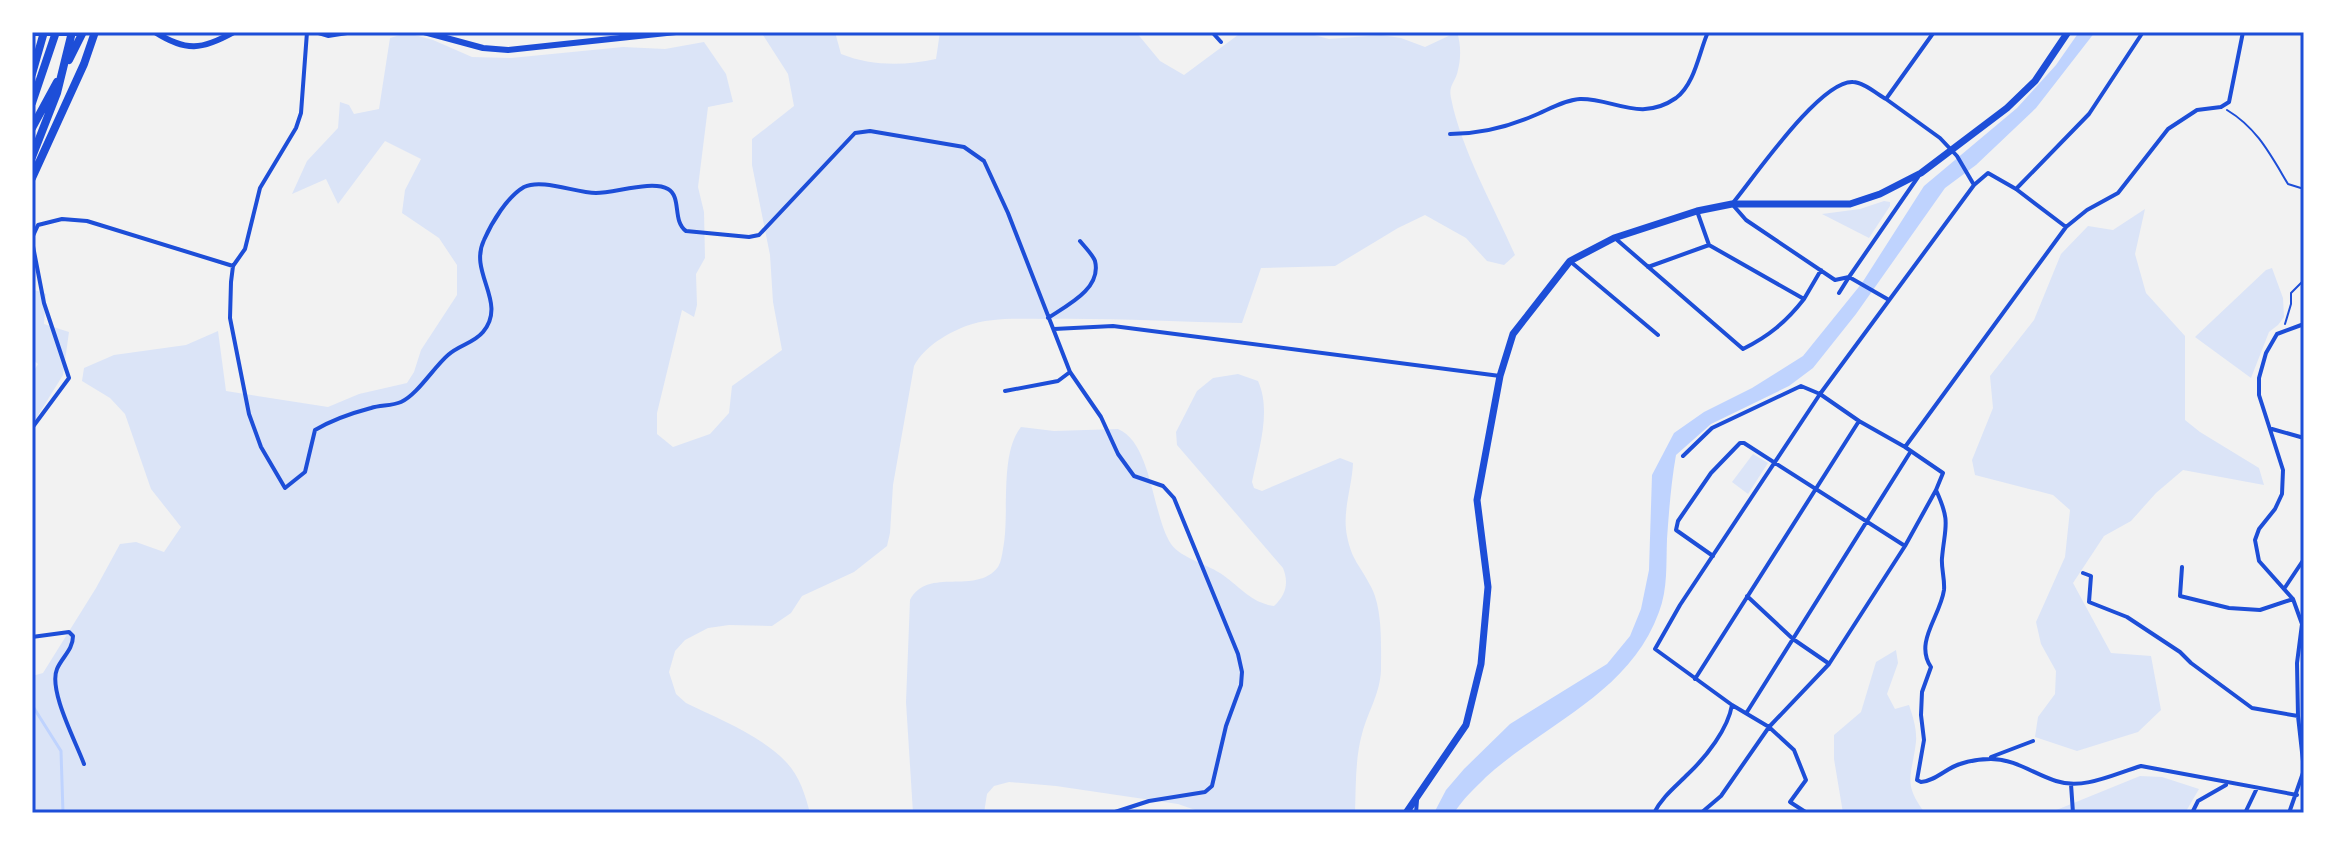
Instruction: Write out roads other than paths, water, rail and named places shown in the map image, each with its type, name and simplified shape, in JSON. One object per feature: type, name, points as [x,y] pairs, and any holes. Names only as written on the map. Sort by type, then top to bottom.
[{"type":"highway","points":[[32,32],[104,32]]},
{"type":"highway","points":[[33,72],[44,32]]},
{"type":"highway","points":[[32,103],[56,32]]},
{"type":"highway","points":[[32,178],[53,121],[72,32]]},
{"type":"highway","points":[[32,128],[83,32]]},
{"type":"highway","points":[[32,157],[53,121],[95,32]]},
{"type":"main road","points":[[1406,813],[1466,725],[1481,664],[1488,587],[1477,500],[1500,376],[1513,334],[1570,261],[1614,238],[1697,211],[1732,204],[1850,204],[1880,194],[1921,173],[2007,108],[2026,90],[2058,50],[2068,32]]},
{"type":"street","points":[[155,32],[173,44],[189,48],[210,44],[234,32]]},
{"type":"street","points":[[307,32],[301,113],[296,128],[260,188],[245,249],[233,266],[230,318],[241,382],[261,447],[285,488],[305,472],[315,430],[330,421],[404,401],[449,353],[480,336],[493,314],[480,269],[483,241],[508,201],[524,188],[555,185],[581,193],[613,193],[647,186],[660,187],[669,189],[674,195],[678,220],[686,231],[749,237],[759,235],[855,133],[870,131],[964,147],[984,161],[1008,213],[1070,372],[1101,417],[1118,454],[1134,476],[1163,486],[1174,498],[1238,654],[1242,672],[1212,786],[1205,792],[1149,801],[1112,813]]},
{"type":"street","points":[[318,32],[328,35],[347,32]]},
{"type":"street","points":[[424,32],[483,48],[508,50],[676,32]]},
{"type":"street","points":[[1212,32],[1221,42]]},
{"type":"street","points":[[1450,134],[1488,133],[1578,99],[1619,108],[1662,105],[1677,98],[1684,90],[1708,32]]},
{"type":"street","points":[[1886,99],[1934,32]]},
{"type":"street","points":[[2016,189],[2089,114],[2143,32]]},
{"type":"street","points":[[1905,447],[2066,227],[2087,210],[2118,193],[2168,129],[2197,110],[2221,107],[2229,102],[2243,32]]},
{"type":"street","points":[[1889,300],[1852,278],[1835,280],[1746,220],[1732,204],[1798,118],[1843,83],[1855,81],[1940,138],[1957,156],[1974,185]]},
{"type":"street","points":[[1839,293],[1921,173]]},
{"type":"street","points":[[1807,813],[1790,802],[1806,780],[1794,750],[1769,727],[1732,705],[1655,649],[1820,394],[1974,185],[1988,173],[2016,189],[2066,227]]},
{"type":"street","points":[[1697,211],[1709,245],[1804,299]]},
{"type":"street","points":[[32,428],[69,378],[44,303],[32,239],[38,225],[62,219],[87,221],[233,266]]},
{"type":"street","points":[[1614,238],[1743,349],[1786,322],[1821,270]]},
{"type":"street","points":[[1048,318],[1083,295],[1095,275],[1095,260],[1080,241]]},
{"type":"street","points":[[1648,267],[1709,245]]},
{"type":"street","points":[[1570,261],[1658,335]]},
{"type":"street","points":[[2289,813],[2304,770],[2298,716],[2297,663],[2302,624],[2293,599],[2259,561],[2255,540],[2282,494],[2283,470],[2259,395],[2259,378],[2266,353],[2277,334],[2304,324]]},
{"type":"street","points":[[1052,329],[1113,326],[1500,376]]},
{"type":"street","points":[[1005,391],[1058,381],[1070,372]]},
{"type":"street","points":[[1683,456],[1712,428],[1801,386],[1820,394],[1943,473],[1905,546],[1829,664],[1769,727],[1721,796],[1701,813]]},
{"type":"street","points":[[1695,679],[1859,421]]},
{"type":"street","points":[[2271,428],[2304,438]]},
{"type":"street","points":[[1713,556],[1676,530],[1678,521],[1711,473],[1740,443],[1905,546]]},
{"type":"street","points":[[1747,712],[1911,451]]},
{"type":"street","points":[[1936,490],[1944,507],[1948,528],[1942,561],[1944,588],[1936,618],[1924,643],[1924,657],[1931,667],[1922,692],[1924,740],[1917,780],[1930,781],[1959,764],[1989,758],[2033,741]]},
{"type":"street","points":[[2284,589],[2304,559]]},
{"type":"street","points":[[2182,567],[2180,596],[2229,608],[2260,610],[2293,599]]},
{"type":"street","points":[[2083,573],[2091,576],[2089,602],[2127,617],[2180,652],[2252,708],[2298,716]]},
{"type":"street","points":[[1747,596],[1793,639],[1829,664]]},
{"type":"street","points":[[32,637],[69,632],[73,636],[73,644],[56,670],[56,690],[84,764]]},
{"type":"street","points":[[2297,663],[2304,663]]},
{"type":"street","points":[[1654,813],[1660,800],[1691,771],[1727,724],[1732,705]]},
{"type":"street","points":[[1989,758],[2006,760],[2071,784],[2084,784],[2141,766],[2297,795]]},
{"type":"street","points":[[2192,813],[2198,801],[2228,783]]},
{"type":"street","points":[[2071,784],[2073,813]]},
{"type":"street","points":[[2245,813],[2257,788]]},
{"type":"street","points":[[1416,813],[1417,797]]},
{"type":"water","points":[[2079,32],[2095,32],[2036,108],[1976,165],[1945,188],[1856,314],[1813,368],[1789,386],[1711,424],[1676,455],[1662,603],[1645,640],[1628,665],[1584,705],[1486,777],[1454,813],[1434,813],[1446,790],[1510,724],[1607,664],[1630,636],[1641,609],[1649,570],[1652,475],[1674,433],[1704,412],[1752,388],[1803,356],[1862,283],[1924,186],[2017,108],[2056,65]]},
{"type":"waterway","points":[[32,705],[61,751],[63,813]]}]
